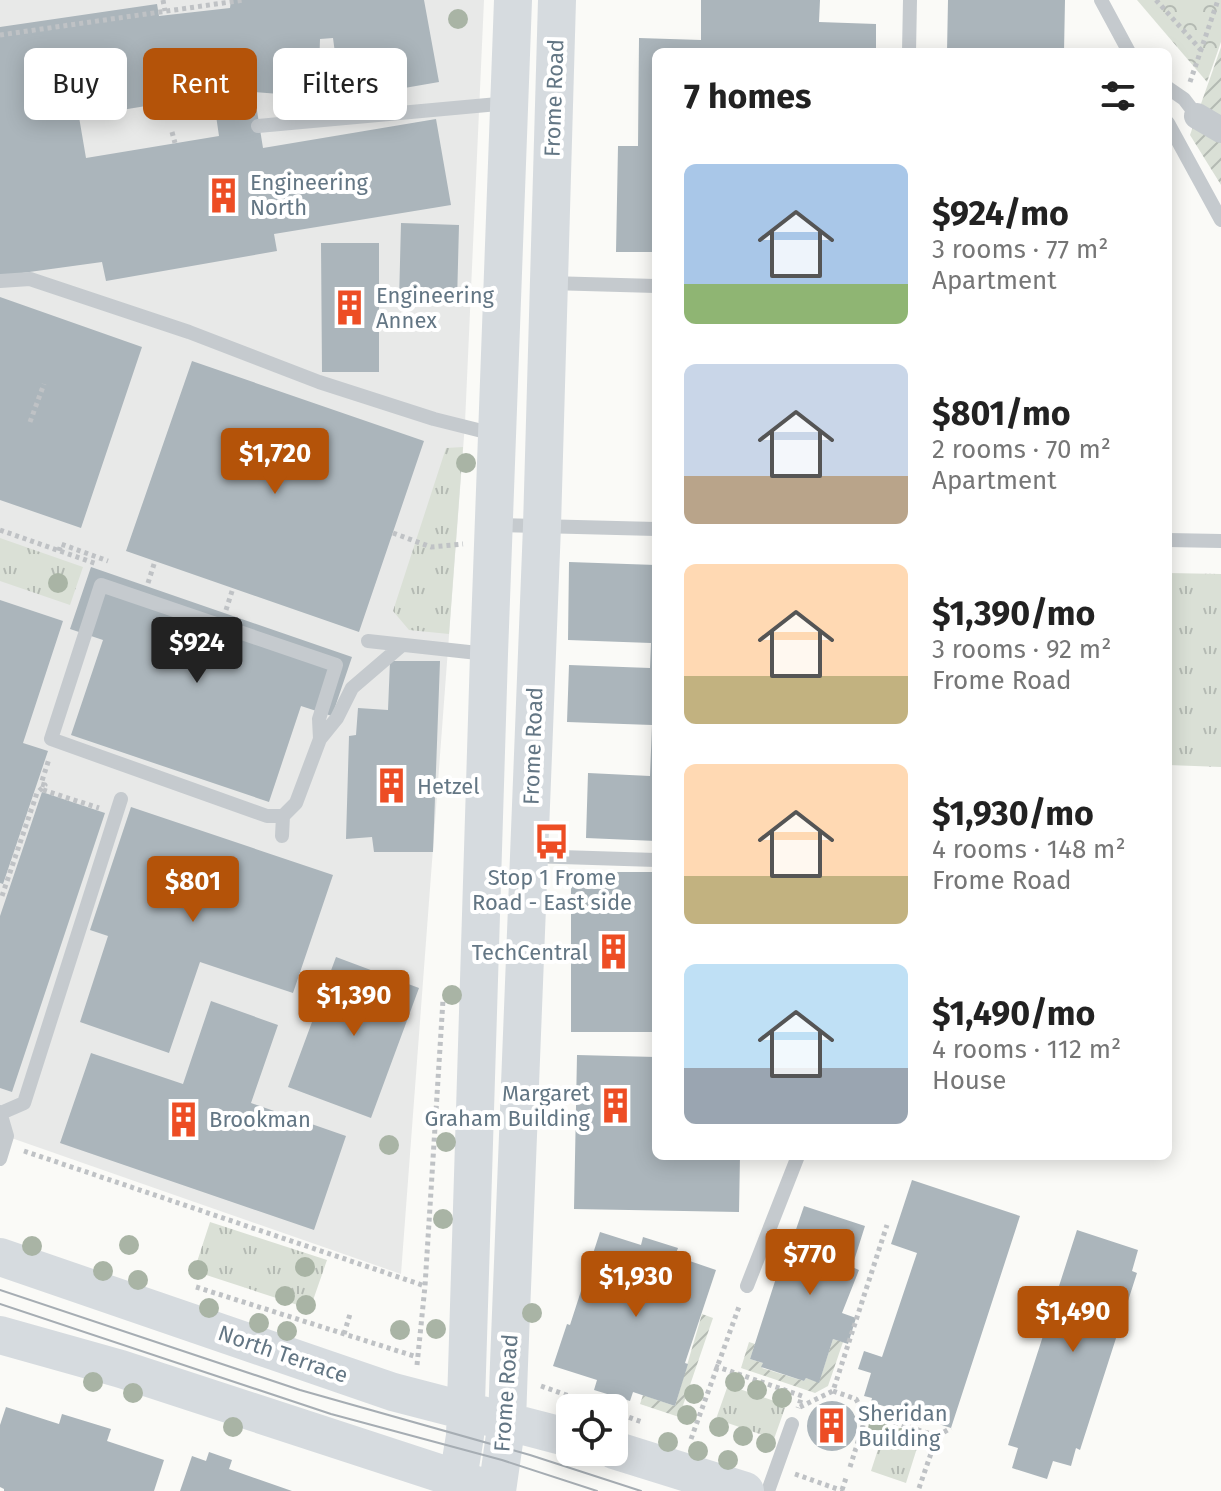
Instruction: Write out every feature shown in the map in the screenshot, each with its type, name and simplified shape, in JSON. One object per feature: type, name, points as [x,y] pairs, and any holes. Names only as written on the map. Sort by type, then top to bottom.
[{"type":"main road","name":"Frome Road","points":[[458,1485],[466,1411],[513,0]]},
{"type":"main road","name":"Frome Road","points":[[496,1491],[507,1421],[542,526],[557,0]]},
{"type":"main road","name":"North Terrace","points":[[0,1257],[393,1392],[556,1434]]},
{"type":"main road","points":[[0,1335],[121,1369],[458,1485],[496,1491]]},
{"type":"main road","points":[[628,1454],[745,1491]]},
{"type":"street","points":[[1190,107],[1221,130]]},
{"type":"lane","points":[[909,48],[910,0]]},
{"type":"lane","points":[[1101,0],[1127,48]]},
{"type":"lane","points":[[1172,91],[1190,107]]},
{"type":"lane","points":[[258,126],[509,103]]},
{"type":"lane","points":[[1172,130],[1221,220]]},
{"type":"lane","points":[[0,281],[30,279],[189,332],[319,382],[434,419],[498,435]]},
{"type":"lane","points":[[549,283],[652,286]]},
{"type":"lane","points":[[494,525],[652,529]]},
{"type":"lane","points":[[1172,540],[1221,541]]},
{"type":"lane","points":[[283,816],[267,816],[51,739],[101,585],[336,665],[319,719],[320,739]]},
{"type":"lane","points":[[368,641],[489,654]]},
{"type":"lane","points":[[282,836],[283,816],[296,803],[320,739],[337,718],[352,688],[401,646]]},
{"type":"lane","points":[[2,1152],[7,1136],[1,1112],[24,1103],[121,799]]},
{"type":"lane","points":[[529,856],[652,860]]},
{"type":"lane","points":[[747,1286],[796,1160]]},
{"type":"lane","points":[[768,1491],[792,1424]]},
{"type":"path","points":[[163,0],[165,11]]},
{"type":"path","points":[[0,35],[244,0]]},
{"type":"path","points":[[1156,0],[1202,51]]},
{"type":"path","points":[[1190,107],[1203,43],[1218,0]]},
{"type":"path","points":[[172,132],[175,143]]},
{"type":"path","points":[[30,422],[44,384]]},
{"type":"path","points":[[0,530],[107,567],[101,585]]},
{"type":"path","points":[[393,533],[431,547],[449,545]]},
{"type":"path","points":[[59,551],[61,544],[108,561]]},
{"type":"path","points":[[147,586],[155,561]]},
{"type":"path","points":[[43,789],[45,785],[41,784],[50,757]]},
{"type":"path","points":[[36,786],[116,814]]},
{"type":"path","points":[[3,896],[37,793],[43,789]]},
{"type":"path","points":[[2,1152],[425,1286]]},
{"type":"path","points":[[798,1409],[833,1391],[887,1225]]},
{"type":"path","points":[[691,1439],[715,1366],[747,1286]]},
{"type":"path","points":[[195,1287],[417,1357]]},
{"type":"path","points":[[344,1334],[350,1314]]},
{"type":"path","points":[[715,1366],[802,1396],[792,1424]]},
{"type":"path","points":[[541,1386],[564,1394]]},
{"type":"path","points":[[833,1391],[856,1399],[863,1412],[937,1436]]},
{"type":"path","points":[[850,1467],[867,1413]]},
{"type":"path","points":[[918,1491],[937,1436],[951,1428]]},
{"type":"path","points":[[842,1490],[847,1475]]},
{"type":"shaded area","points":[[0,0],[484,0],[465,423],[401,1274],[0,1134]]},
{"type":"green space","points":[[1137,0],[1221,0],[1221,42],[1207,82]]},
{"type":"green space","points":[[1221,47],[1221,185],[1190,135]]},
{"type":"green space","points":[[463,447],[449,634],[409,630],[393,611],[446,448]]},
{"type":"green space","points":[[0,538],[83,567],[70,605],[0,581]]},
{"type":"green space","points":[[1172,573],[1221,574],[1221,767],[1172,765]]},
{"type":"green space","points":[[210,1222],[327,1260],[310,1309],[194,1271]]},
{"type":"green space","points":[[702,1314],[713,1318],[679,1417],[640,1404],[643,1395],[675,1406]]},
{"type":"green space","points":[[833,1339],[843,1342],[828,1386],[815,1393],[741,1368],[749,1342],[755,1344],[750,1359],[763,1363],[762,1368],[804,1381],[806,1378],[819,1382]]},
{"type":"green space","points":[[728,1385],[786,1405],[774,1439],[716,1419]]},
{"type":"green space","points":[[882,1437],[917,1448],[906,1483],[871,1471]]},
{"type":"building","name":"Engineering North","points":[[231,0],[424,0],[439,82],[407,88],[407,48],[334,48],[333,38],[320,39],[320,48],[273,48],[273,93],[257,92],[257,48],[143,48],[143,106],[127,109],[127,48],[24,48],[24,120],[80,120],[86,158],[219,136],[217,120],[257,120],[257,111],[263,148],[436,119],[451,205],[274,234],[277,251],[106,281],[102,262],[0,276],[0,27],[157,4],[159,16],[230,8]]},
{"type":"building","points":[[701,0],[820,0],[819,22],[876,24],[876,48],[652,48],[652,252],[616,252],[618,146],[638,146],[639,38],[701,40]]},
{"type":"building","points":[[948,0],[1065,0],[1064,48],[947,48]]},
{"type":"building","points":[[401,223],[459,225],[457,302],[399,301]]},
{"type":"building","name":"Engineering Annex","points":[[321,243],[379,243],[379,372],[322,372]]},
{"type":"building","points":[[0,297],[142,347],[81,528],[0,500]]},
{"type":"building","points":[[192,361],[424,441],[359,632],[126,551]]},
{"type":"building","points":[[569,562],[652,565],[652,725],[567,722],[569,665],[650,668],[651,643],[568,640]]},
{"type":"building","points":[[91,567],[352,657],[332,716],[301,706],[269,802],[71,735],[103,640],[70,629]]},
{"type":"building","points":[[0,600],[63,621],[23,743],[48,751],[3,884],[0,883]]},
{"type":"building","name":"Hetzel","points":[[390,661],[440,661],[433,852],[374,852],[372,837],[346,839],[349,736],[356,735],[358,708],[388,710]]},
{"type":"building","points":[[652,725],[652,841],[586,838],[588,773],[650,776]]},
{"type":"building","points":[[42,792],[105,813],[12,1092],[0,1088],[0,916]]},
{"type":"building","points":[[131,807],[333,875],[293,993],[200,962],[169,1053],[80,1022],[108,936],[90,930]]},
{"type":"building","name":"TechCentral","points":[[571,872],[652,872],[652,1032],[571,1032]]},
{"type":"building","points":[[336,957],[419,988],[371,1118],[288,1087]]},
{"type":"building","name":"Brookman","points":[[211,1001],[278,1025],[251,1103],[346,1136],[314,1230],[60,1143],[91,1053],[183,1084]]},
{"type":"building","name":"Margaret Graham Building","points":[[577,1055],[652,1057],[652,1160],[740,1160],[739,1212],[574,1209]]},
{"type":"building","points":[[912,1180],[1020,1216],[951,1428],[871,1402],[872,1398],[864,1396],[871,1373],[858,1369],[864,1351],[882,1357],[917,1253],[891,1244]]},
{"type":"building","points":[[804,1206],[865,1226],[852,1267],[859,1270],[842,1313],[856,1318],[848,1344],[833,1339],[819,1383],[761,1367],[763,1363],[750,1359],[784,1245],[790,1247]]},
{"type":"building","points":[[1077,1230],[1138,1250],[1132,1271],[1137,1273],[1080,1450],[1076,1448],[1071,1466],[1053,1461],[1047,1479],[1012,1468],[1018,1448],[1008,1445]]},
{"type":"building","points":[[600,1232],[641,1245],[643,1237],[678,1248],[675,1256],[716,1270],[685,1363],[688,1364],[675,1406],[633,1392],[630,1401],[628,1394],[607,1394],[594,1390],[597,1380],[553,1366],[567,1324],[570,1325]]},
{"type":"building","name":"Sheridan Building","points":[[832,1401],[850,1408],[857,1426],[850,1444],[832,1451],[814,1444],[807,1426],[814,1408]]},
{"type":"building","points":[[6,1407],[59,1424],[62,1414],[111,1429],[107,1441],[164,1460],[154,1491],[4,1491],[0,1487],[0,1425]]},
{"type":"building","points":[[209,1452],[232,1460],[229,1469],[292,1491],[180,1491],[192,1456],[206,1461]]},
{"type":"tram line","points":[[0,1290],[300,1390],[530,1455],[641,1491]]},
{"type":"tram line","points":[[0,1304],[331,1414],[502,1460],[597,1491]]},
{"type":"place","name":"Engineering North","points":[[224,195]]},
{"type":"place","name":"Engineering Annex","points":[[350,308]]},
{"type":"place","name":"Hetzel","points":[[391,786]]},
{"type":"place","name":"Stop 1 Frome Road - East side","points":[[552,841]]},
{"type":"place","name":"TechCentral","points":[[614,952]]},
{"type":"place","name":"Margaret Graham Building","points":[[616,1106]]},
{"type":"place","name":"Brookman","points":[[183,1119]]},
{"type":"place","name":"Sheridan Building","points":[[832,1426]]}]
